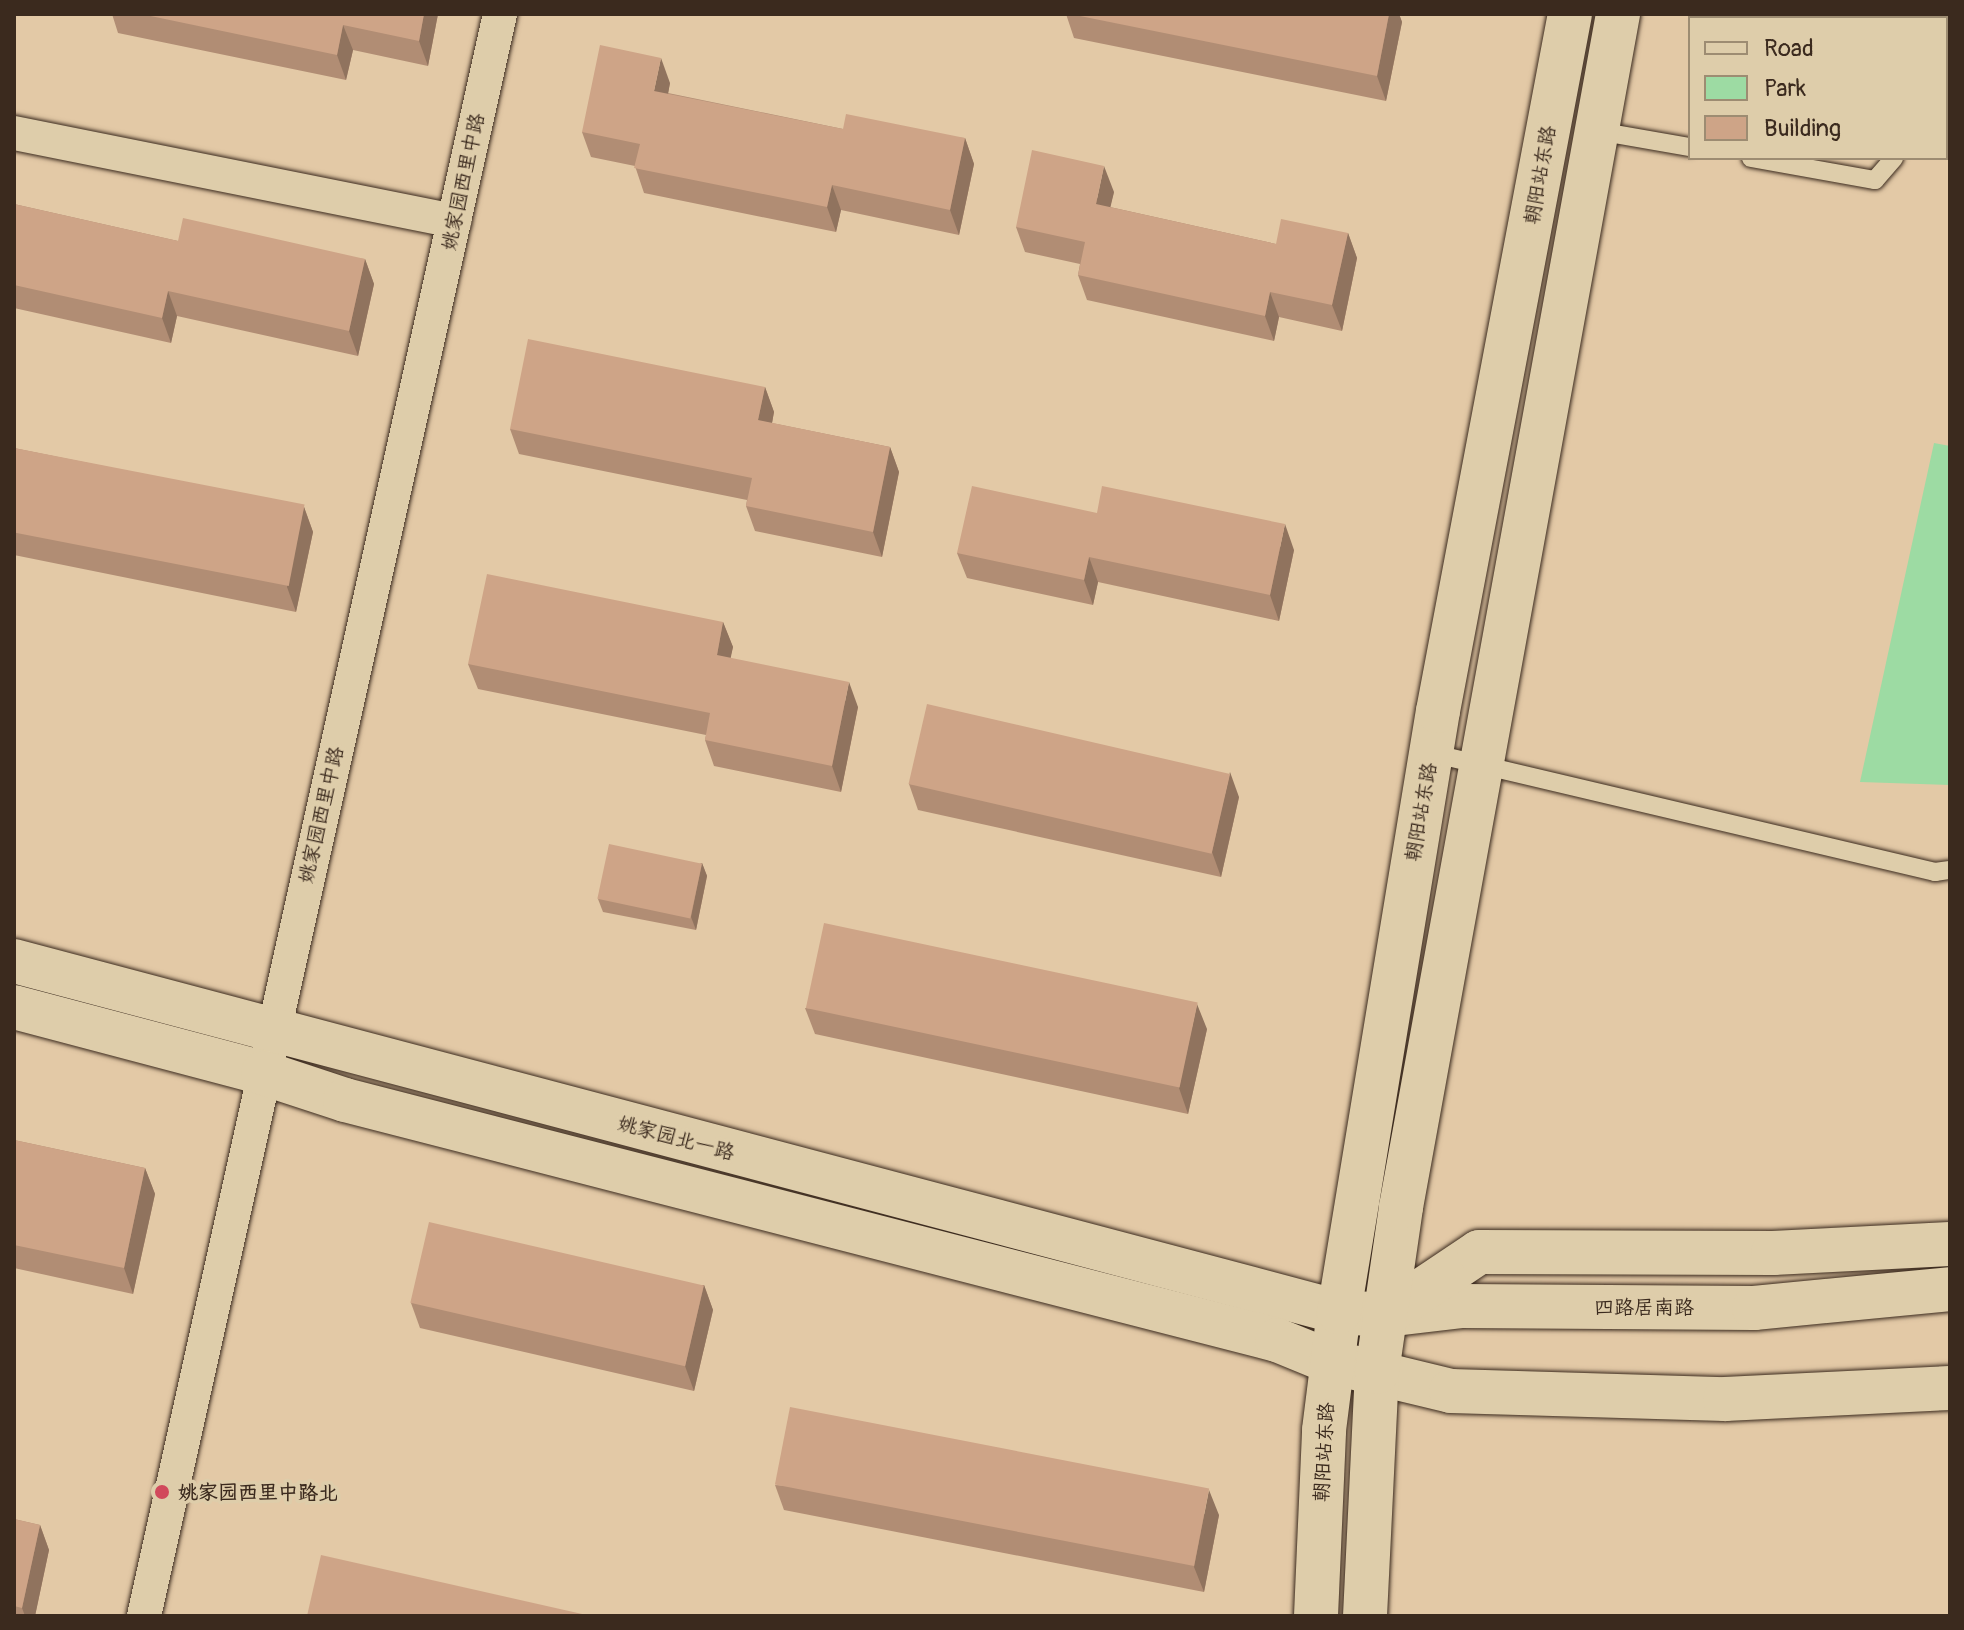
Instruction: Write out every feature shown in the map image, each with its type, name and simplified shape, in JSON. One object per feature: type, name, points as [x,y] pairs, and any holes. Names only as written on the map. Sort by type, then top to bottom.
[{"type":"main road","name":"朝阳站东路","points":[[1316,1616],[1331,1362],[1431,753],[1570,14]]},
{"type":"main road","points":[[1365,1616],[1377,1372],[1386,1315],[1482,761],[1618,14]]},
{"type":"main road","name":"姚家园北一路","points":[[14,961],[268,1052],[345,1100],[1277,1340],[1331,1362],[1377,1372]]},
{"type":"main road","name":"姚家园北一路","points":[[14,1007],[268,1052],[1339,1312]]},
{"type":"main road","points":[[1386,1315],[1479,1252],[1773,1253],[1950,1244]]},
{"type":"main road","name":"四路居南路","points":[[1339,1312],[1386,1315],[1462,1306],[1754,1308],[1950,1289]]},
{"type":"main road","points":[[1377,1372],[1451,1391],[1493,1393],[1725,1399],[1950,1388]]},
{"type":"street","name":"姚家园西里中路","points":[[144,1616],[500,14]]},
{"type":"street","points":[[14,133],[454,221]]},
{"type":"lane","points":[[1597,131],[1688,147]]},
{"type":"lane","points":[[1762,160],[1875,180],[1892,160]]},
{"type":"lane","points":[[1431,753],[1482,761],[1935,872],[1950,870]]},
{"type":"green space","points":[[1934,443],[1950,446],[1950,785],[1860,782]]},
{"type":"building","points":[[141,14],[424,14],[419,41],[343,25],[337,55]]},
{"type":"building","points":[[1070,14],[1389,14],[1377,76]]},
{"type":"building","points":[[600,45],[661,58],[654,91],[843,129],[846,114],[965,138],[950,210],[832,185],[827,207],[634,168],[640,144],[582,132]]},
{"type":"building","points":[[1032,150],[1104,166],[1096,204],[1276,244],[1281,219],[1348,233],[1332,305],[1270,292],[1265,316],[1078,275],[1085,242],[1016,227]]},
{"type":"building","points":[[14,204],[178,241],[183,218],[365,259],[349,331],[168,291],[162,318],[14,285]]},
{"type":"building","points":[[528,339],[765,387],[758,420],[890,447],[873,532],[746,506],[752,478],[510,429]]},
{"type":"building","points":[[14,448],[305,504],[289,586],[14,533]]},
{"type":"building","points":[[972,486],[1097,513],[1102,486],[1285,524],[1270,595],[1089,557],[1084,580],[957,553]]},
{"type":"building","points":[[487,574],[723,622],[717,655],[849,682],[832,766],[705,740],[710,713],[468,664]]},
{"type":"building","points":[[927,704],[1230,774],[1212,854],[909,784]]},
{"type":"building","points":[[609,844],[702,864],[690,919],[597,899]]},
{"type":"building","points":[[824,923],[1198,1002],[1180,1088],[806,1008]]},
{"type":"building","points":[[14,1140],[145,1168],[124,1268],[14,1245]]},
{"type":"building","points":[[429,1222],[704,1285],[685,1366],[410,1303]]},
{"type":"building","points":[[790,1407],[1209,1488],[1194,1566],[775,1485]]},
{"type":"building","points":[[14,1519],[40,1525],[22,1608],[14,1606]]},
{"type":"building","points":[[321,1555],[591,1616],[307,1616]]},
{"type":"place","name":"姚家园西里中路北","points":[[162,1492]]}]
